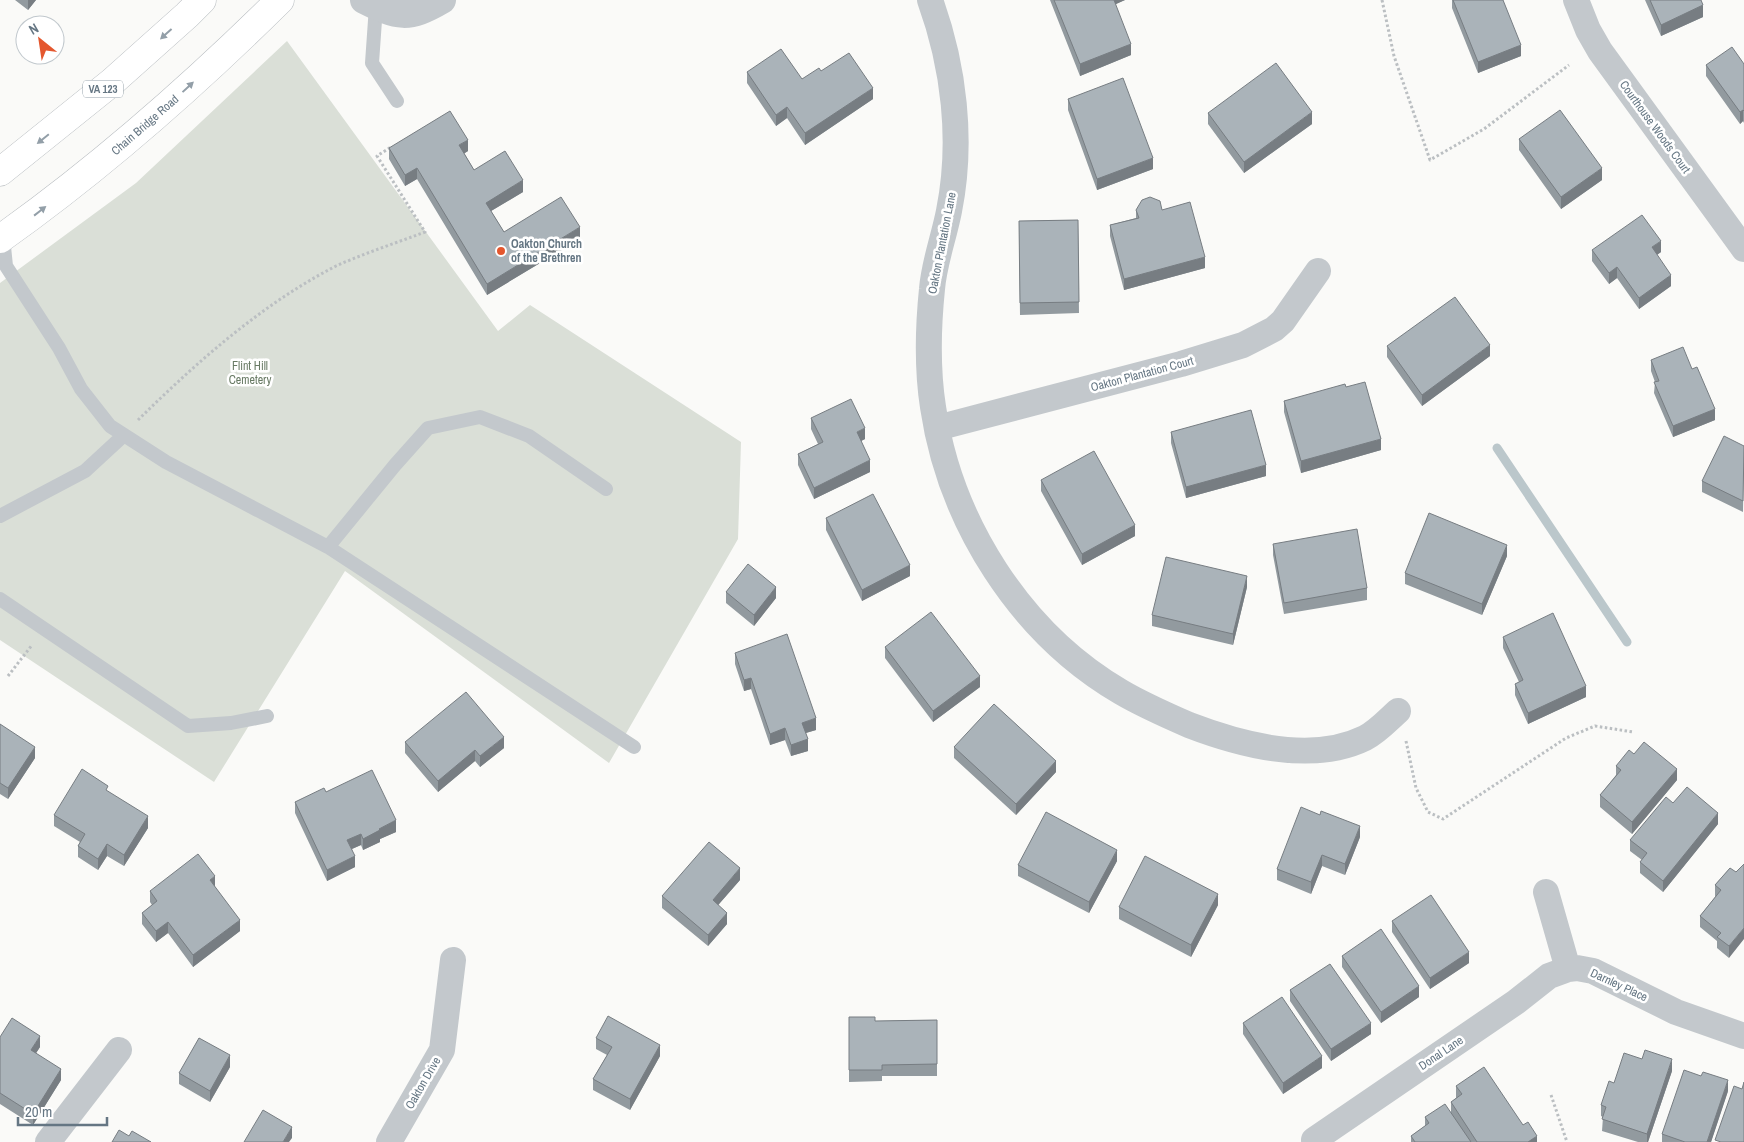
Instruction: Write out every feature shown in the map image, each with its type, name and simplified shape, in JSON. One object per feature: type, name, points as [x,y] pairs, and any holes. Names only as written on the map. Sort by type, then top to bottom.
[{"type":"main road","name":"VA 123","points":[[0,172],[112,82],[202,0]]},
{"type":"main road","name":"Chain Bridge Road","points":[[2,238],[95,167],[154,118],[280,0]]},
{"type":"street","points":[[370,3],[398,14],[414,14],[442,0]]},
{"type":"street","name":"Oakton Plantation Lane","points":[[930,0],[945,51],[954,108],[956,135],[955,167],[950,209],[932,284],[929,326],[932,406],[952,485],[966,517],[997,573],[1017,600],[1049,636],[1085,667],[1120,691],[1161,713],[1205,731],[1255,745],[1305,752],[1332,749],[1366,738],[1398,711]]},
{"type":"street","name":"Courthouse Woods Court","points":[[1576,0],[1588,30],[1600,51],[1744,249]]},
{"type":"street","name":"Oakton Plantation Court","points":[[937,428],[1181,364],[1243,345],[1274,329],[1283,321],[1318,271]]},
{"type":"street","points":[[1546,892],[1568,969]]},
{"type":"street","name":"Oakton Drive","points":[[389,1142],[442,1050],[453,960]]},
{"type":"street","name":"Darnley Place","points":[[1568,969],[1577,968],[1593,971],[1676,1012],[1744,1036]]},
{"type":"street","name":"Donal Lane","points":[[1314,1140],[1516,1002],[1549,976],[1568,969]]},
{"type":"street","points":[[48,1142],[119,1050]]},
{"type":"lane","points":[[370,3],[372,63],[397,100]]},
{"type":"lane","points":[[2,238],[6,266],[59,348],[81,389],[110,426],[166,462],[328,547],[634,747]]},
{"type":"lane","points":[[328,547],[428,428],[480,417],[529,436],[606,489]]},
{"type":"lane","points":[[0,516],[85,471],[124,435]]},
{"type":"lane","points":[[0,599],[188,726],[231,723],[267,716]]},
{"type":"path","points":[[1382,0],[1394,56],[1430,160],[1484,129],[1569,65]]},
{"type":"path","points":[[124,435],[168,391],[224,342],[280,299],[337,266],[425,232],[377,156],[391,147]]},
{"type":"path","points":[[8,676],[45,629]]},
{"type":"path","points":[[1398,711],[1416,788],[1428,812],[1443,819],[1566,738],[1595,726],[1633,732]]},
{"type":"path","points":[[1551,1095],[1567,1142]]},
{"type":"green space","name":"Flint Hill Cemetery","points":[[287,41],[498,331],[530,305],[741,442],[738,539],[609,763],[345,571],[214,782],[0,640],[0,283],[136,183]]},
{"type":"building","points":[[1054,0],[1114,0],[1131,44],[1080,64]]},
{"type":"building","points":[[1453,0],[1503,0],[1521,45],[1478,62]]},
{"type":"building","points":[[1650,0],[1701,0],[1703,5],[1661,25]]},
{"type":"building","points":[[1732,47],[1744,64],[1744,111],[1740,112],[1706,65]]},
{"type":"building","points":[[781,49],[802,79],[819,68],[821,71],[849,53],[873,88],[805,133],[787,107],[776,115],[747,72]]},
{"type":"building","points":[[1276,63],[1312,112],[1244,162],[1208,113]]},
{"type":"building","points":[[1123,78],[1153,158],[1097,179],[1068,99]]},
{"type":"building","points":[[1560,110],[1602,168],[1561,197],[1519,139]]},
{"type":"building","points":[[450,111],[468,140],[459,145],[474,170],[505,151],[523,180],[486,203],[504,232],[561,197],[580,227],[487,284],[417,168],[405,175],[389,148]]},
{"type":"building","points":[[1150,197],[1160,201],[1162,210],[1190,202],[1205,257],[1124,279],[1110,225],[1139,218],[1136,210],[1142,200]]},
{"type":"building","points":[[1642,215],[1661,241],[1652,247],[1671,275],[1639,298],[1617,267],[1609,273],[1592,250]]},
{"type":"building","points":[[1078,220],[1079,302],[1020,303],[1019,221]]},
{"type":"building","points":[[1455,297],[1490,345],[1422,395],[1387,346]]},
{"type":"building","points":[[1683,347],[1692,369],[1697,367],[1715,409],[1673,426],[1654,382],[1659,381],[1651,360]]},
{"type":"building","points":[[1365,382],[1381,439],[1301,461],[1284,401],[1345,384],[1346,387]]},
{"type":"building","points":[[851,399],[865,428],[857,432],[870,460],[814,488],[798,454],[823,442],[811,418]]},
{"type":"building","points":[[1251,410],[1266,465],[1186,487],[1171,432]]},
{"type":"building","points":[[1724,436],[1744,446],[1743,501],[1702,481]]},
{"type":"building","points":[[1094,451],[1135,525],[1082,554],[1041,480]]},
{"type":"building","points":[[873,494],[910,565],[862,590],[826,518]]},
{"type":"building","points":[[1429,513],[1507,545],[1482,604],[1405,573]]},
{"type":"building","points":[[1357,529],[1367,588],[1284,603],[1273,544]]},
{"type":"building","points":[[1166,557],[1247,576],[1233,634],[1152,615]]},
{"type":"building","points":[[748,564],[776,587],[754,615],[726,592]]},
{"type":"building","points":[[931,612],[980,676],[933,711],[885,647]]},
{"type":"building","points":[[1553,613],[1586,686],[1528,713],[1515,684],[1523,680],[1503,637]]},
{"type":"building","points":[[787,634],[816,718],[802,723],[808,739],[791,745],[785,728],[770,734],[751,678],[744,680],[735,653]]},
{"type":"building","points":[[466,692],[504,737],[480,756],[475,750],[438,781],[405,742]]},
{"type":"building","points":[[994,704],[1056,761],[1016,804],[954,747]]},
{"type":"building","points":[[0,724],[35,747],[8,788],[0,783]]},
{"type":"building","points":[[1644,742],[1677,769],[1632,822],[1600,795],[1621,770],[1616,766],[1629,750],[1634,754]]},
{"type":"building","points":[[82,769],[108,786],[106,790],[148,816],[124,855],[107,844],[98,859],[78,846],[85,834],[54,815]]},
{"type":"building","points":[[372,770],[396,820],[363,839],[361,834],[347,840],[355,856],[327,870],[295,802],[324,788],[326,792]]},
{"type":"building","points":[[1687,787],[1718,813],[1663,881],[1640,862],[1647,853],[1630,840],[1666,797],[1673,803]]},
{"type":"building","points":[[1301,807],[1320,815],[1321,811],[1360,826],[1345,864],[1322,855],[1311,882],[1277,869]]},
{"type":"building","points":[[1046,812],[1117,850],[1089,902],[1018,865]]},
{"type":"building","points":[[709,842],[740,868],[713,900],[727,913],[708,935],[662,896]]},
{"type":"building","points":[[198,854],[215,876],[210,880],[240,920],[193,955],[168,922],[156,931],[142,913],[157,901],[150,891]]},
{"type":"building","points":[[1145,856],[1218,894],[1191,945],[1119,907]]},
{"type":"building","points":[[1744,864],[1744,928],[1729,946],[1717,937],[1721,933],[1700,916],[1721,890],[1715,885],[1730,868],[1736,872]]},
{"type":"building","points":[[1431,895],[1469,952],[1430,978],[1392,921]]},
{"type":"building","points":[[1381,929],[1419,986],[1381,1012],[1342,956]]},
{"type":"building","points":[[1330,964],[1371,1023],[1331,1049],[1290,990]]},
{"type":"building","points":[[1282,997],[1322,1056],[1283,1083],[1243,1023]]},
{"type":"building","points":[[608,1016],[660,1045],[630,1099],[593,1079],[612,1047],[596,1038]]},
{"type":"building","points":[[849,1017],[875,1017],[875,1021],[937,1020],[937,1064],[882,1065],[882,1070],[849,1070]]},
{"type":"building","points":[[12,1018],[40,1036],[31,1050],[61,1069],[33,1114],[0,1093],[0,1037]]},
{"type":"building","points":[[199,1038],[230,1055],[210,1091],[179,1073]]},
{"type":"building","points":[[1645,1050],[1672,1059],[1647,1134],[1602,1119],[1606,1107],[1601,1105],[1609,1081],[1614,1083],[1624,1053],[1642,1059]]},
{"type":"building","points":[[1484,1067],[1523,1125],[1528,1122],[1537,1136],[1528,1142],[1477,1142],[1451,1102],[1462,1094],[1456,1086]]},
{"type":"building","points":[[1684,1070],[1701,1076],[1703,1072],[1728,1080],[1707,1142],[1685,1142],[1662,1134]]},
{"type":"building","points":[[1744,1082],[1744,1142],[1721,1142],[1715,1140],[1734,1086],[1742,1089]]},
{"type":"building","points":[[1445,1104],[1471,1142],[1415,1142],[1411,1136],[1429,1123],[1425,1117]]},
{"type":"building","points":[[263,1110],[292,1127],[283,1142],[244,1142]]},
{"type":"building","points":[[119,1130],[129,1136],[132,1131],[151,1142],[112,1142]]},
{"type":"waterway","points":[[1497,448],[1627,642]]},
{"type":"place","name":"Oakton Church of the Brethren","points":[[501,251]]}]
